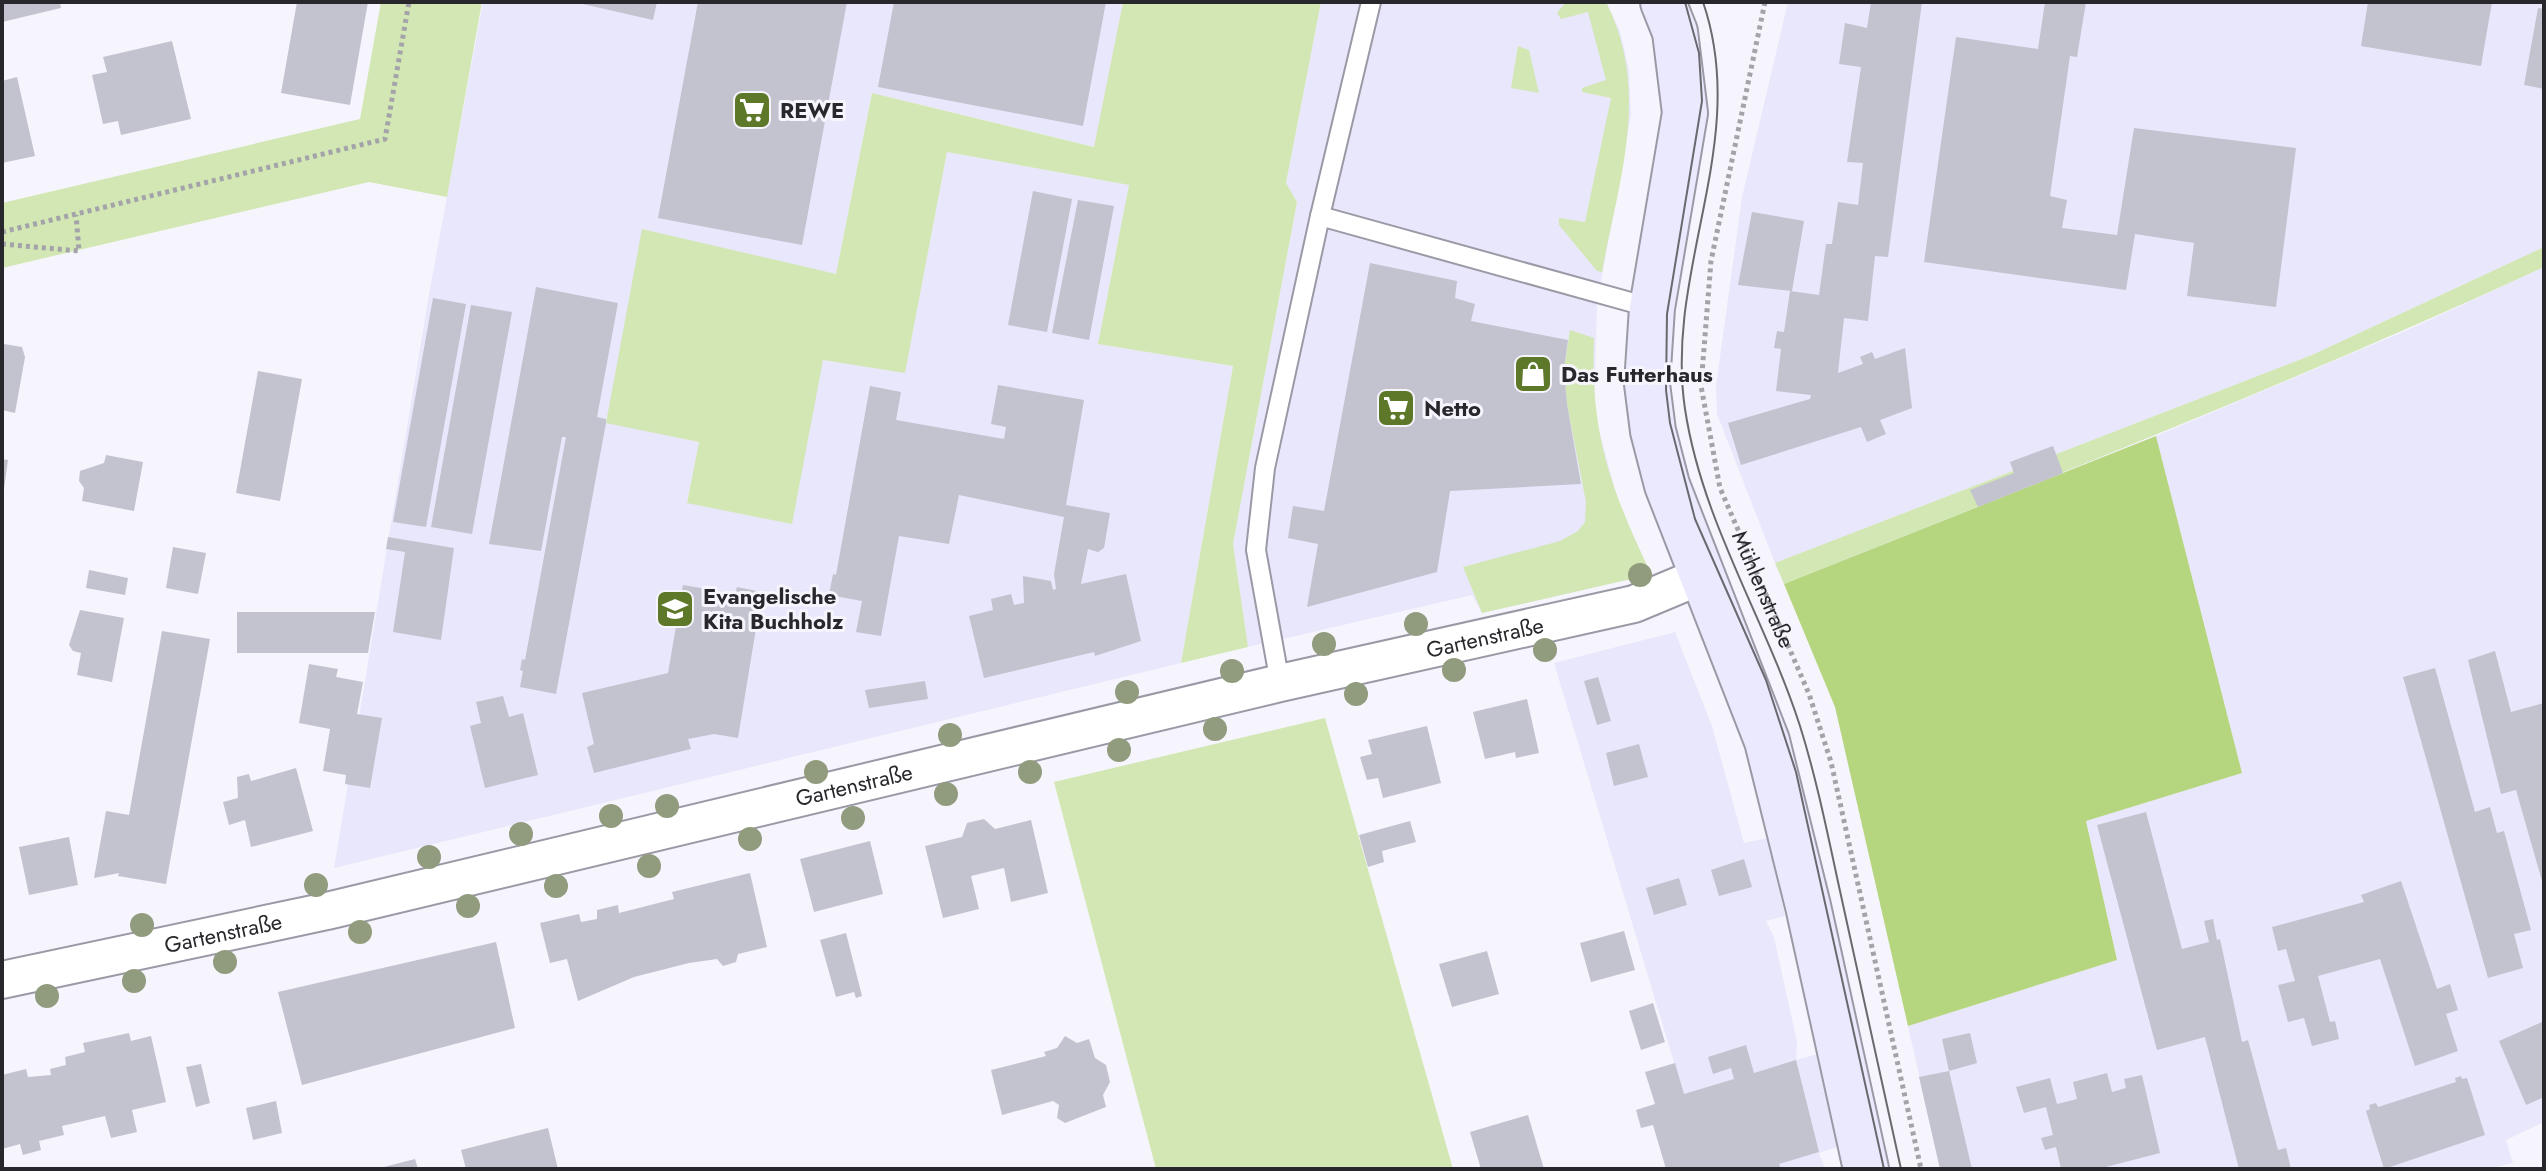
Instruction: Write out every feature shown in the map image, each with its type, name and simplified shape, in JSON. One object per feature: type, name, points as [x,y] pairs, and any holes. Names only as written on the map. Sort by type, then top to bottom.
[{"type":"street","points":[[1663,2],[1675,32],[1685,113],[1652,308],[1647,384],[1653,431],[1667,485],[1767,741],[1808,906],[1866,1169]]},
{"type":"street","name":"Gartenstraße","points":[[2,980],[327,911],[1280,683],[1634,604],[1701,576]]},
{"type":"lane","points":[[1280,683],[1256,550],[1265,468],[1371,2]]},
{"type":"lane","points":[[1320,216],[1652,308]]},
{"type":"path","points":[[2,232],[385,139],[409,2]]},
{"type":"path","name":"Mühlenstraße","points":[[1765,2],[1711,261],[1701,386],[1720,488],[1809,694],[1831,762],[1921,1169]]},
{"type":"path","points":[[2,244],[79,251],[76,215]]},
{"type":"shaded area","points":[[483,2],[1123,2],[1095,147],[872,93],[836,274],[606,422],[699,442],[687,502],[823,360],[905,372],[947,152],[1129,185],[1098,344],[1233,366],[1181,663],[334,868],[429,294]]},
{"type":"shaded area","points":[[1321,2],[1606,2],[1620,31],[1629,70],[1631,115],[1597,304],[1594,412],[1621,512],[1654,580],[1646,584],[1631,579],[1482,613],[1472,595],[1248,647],[1233,544],[1297,202],[1286,183]]},
{"type":"shaded area","points":[[1788,2],[2544,2],[2544,247],[2312,355],[1775,563],[1717,414],[1716,386],[1742,197]]},
{"type":"shaded area","points":[[2544,267],[2544,1122],[2506,1140],[2513,1163],[2489,1169],[1940,1169],[1908,1026],[2117,960],[2086,821],[2242,773],[2156,436],[2410,329]]},
{"type":"shaded area","points":[[1675,632],[1712,726],[1744,843],[1768,838],[1785,916],[1766,921],[1774,937],[1797,1042],[1796,1060],[1817,1054],[1837,1147],[1819,1153],[1825,1169],[1706,1169],[1554,663]]},
{"type":"green space","points":[[381,2],[482,2],[447,197],[369,182],[2,268],[2,203],[360,119]]},
{"type":"green space","points":[[1123,2],[1321,2],[1286,183],[1297,202],[1233,544],[1248,647],[1181,663],[1233,366],[1098,344],[1129,185],[947,152],[905,373],[823,360],[792,524],[687,503],[699,442],[606,423],[642,229],[836,274],[872,93],[1094,147]]},
{"type":"green space","points":[[1566,2],[1606,2],[1619,35],[1627,69],[1629,102],[1623,169],[1602,272],[1597,271],[1559,225],[1559,218],[1585,222],[1611,98],[1582,92],[1582,88],[1606,80],[1588,12],[1561,19],[1557,13]]},
{"type":"green space","points":[[1518,46],[1529,50],[1539,93],[1511,88]]},
{"type":"green space","points":[[2544,247],[2544,267],[2356,351],[2166,430],[1784,584],[1775,563],[2312,355]]},
{"type":"green space","points":[[1570,330],[1594,338],[1600,435],[1626,519],[1654,580],[1646,584],[1631,579],[1482,613],[1463,567],[1560,541],[1578,531],[1585,522],[1586,502],[1567,404],[1564,369]]},
{"type":"green space","points":[[2156,436],[2242,773],[2086,821],[2117,960],[1908,1026],[1835,707],[1784,584]]},
{"type":"green space","points":[[1325,718],[1453,1169],[1156,1169],[1054,782]]},
{"type":"building","points":[[2,2],[60,2],[61,8],[2,22]]},
{"type":"building","points":[[297,2],[368,2],[350,105],[281,93]]},
{"type":"building","points":[[574,2],[657,2],[653,20]]},
{"type":"building","name":"REWE","points":[[698,2],[847,2],[802,245],[658,218]]},
{"type":"building","points":[[894,2],[1106,2],[1083,126],[878,87]]},
{"type":"building","points":[[1871,2],[1922,2],[1888,257],[1875,256],[1868,321],[1844,318],[1838,373],[1863,364],[1860,357],[1872,352],[1875,359],[1905,348],[1912,408],[1880,420],[1886,434],[1867,442],[1861,427],[1741,465],[1728,423],[1810,399],[1811,395],[1776,391],[1781,349],[1774,348],[1777,331],[1784,332],[1790,291],[1819,295],[1826,244],[1832,244],[1838,202],[1858,205],[1863,163],[1847,162],[1861,67],[1839,64],[1845,23],[1867,28]]},
{"type":"building","points":[[2045,2],[2086,2],[2077,57],[2070,56],[2050,196],[2067,200],[2062,228],[2117,235],[2134,128],[2296,148],[2276,307],[2187,296],[2194,243],[2135,234],[2126,290],[1924,262],[1956,37],[2038,49]]},
{"type":"building","points":[[2368,2],[2492,2],[2481,66],[2361,46]]},
{"type":"building","points":[[2538,8],[2544,9],[2544,89],[2524,85]]},
{"type":"building","points":[[172,41],[191,119],[121,135],[118,121],[103,124],[92,75],[107,72],[103,57]]},
{"type":"building","points":[[17,77],[35,156],[2,163],[2,81]]},
{"type":"building","points":[[1033,191],[1072,199],[1047,332],[1008,325]]},
{"type":"building","points":[[1078,200],[1114,206],[1089,340],[1052,333]]},
{"type":"building","points":[[1752,212],[1804,221],[1792,291],[1738,285]]},
{"type":"building","points":[[1370,263],[1457,281],[1455,298],[1475,304],[1471,321],[1568,340],[1564,369],[1567,404],[1581,484],[1450,491],[1437,572],[1307,607],[1318,544],[1288,538],[1293,506],[1324,511]]},
{"type":"building","points":[[536,287],[618,303],[597,417],[606,419],[606,423],[556,694],[520,687],[523,671],[520,670],[522,659],[525,660],[566,437],[562,437],[541,551],[489,544]]},
{"type":"building","points":[[433,298],[466,304],[426,527],[393,522]]},
{"type":"building","points":[[471,305],[512,312],[472,534],[431,527]]},
{"type":"building","points":[[4,344],[22,347],[25,357],[15,413],[2,410]]},
{"type":"building","points":[[258,371],[302,379],[280,501],[236,493]]},
{"type":"building","points":[[998,385],[1084,400],[1066,505],[1110,513],[1104,548],[1098,552],[1088,549],[1081,584],[1126,574],[1141,641],[1095,656],[1094,652],[984,678],[969,616],[993,610],[991,599],[1011,594],[1014,605],[1024,603],[1023,576],[1051,581],[1053,590],[1056,589],[1054,574],[1064,517],[959,495],[949,544],[899,536],[881,636],[856,632],[862,601],[829,595],[833,574],[836,575],[870,386],[901,392],[896,420],[1004,439],[1006,427],[991,424]]},
{"type":"building","points":[[2053,446],[2063,473],[1978,507],[1970,490],[2014,473],[2010,462]]},
{"type":"building","points":[[106,455],[143,462],[134,511],[82,501],[84,488],[79,481],[80,471],[104,463]]},
{"type":"building","points":[[2,459],[8,460],[4,489],[2,489]]},
{"type":"building","points":[[388,537],[454,548],[441,640],[393,632],[405,552],[386,549]]},
{"type":"building","points":[[173,547],[206,553],[198,594],[166,588]]},
{"type":"building","points":[[89,570],[128,578],[125,595],[86,588]]},
{"type":"building","points":[[683,585],[735,594],[737,587],[762,592],[738,738],[714,734],[688,739],[691,749],[594,773],[587,747],[594,744],[582,693],[668,673]]},
{"type":"building","points":[[80,610],[124,618],[112,682],[77,675],[81,653],[73,651],[69,645]]},
{"type":"building","points":[[237,612],[375,612],[368,653],[237,653]]},
{"type":"building","points":[[162,631],[210,639],[166,884],[118,876],[119,873],[94,878],[106,811],[129,815]]},
{"type":"building","points":[[2495,651],[2511,712],[2544,703],[2544,888],[2516,790],[2501,794],[2468,660]]},
{"type":"building","points":[[309,664],[338,669],[336,677],[363,682],[357,714],[382,718],[370,788],[345,784],[346,775],[323,771],[330,729],[299,723]]},
{"type":"building","points":[[2435,668],[2475,812],[2490,807],[2497,833],[2504,831],[2531,930],[2514,934],[2523,968],[2488,978],[2403,677]]},
{"type":"building","points":[[1598,677],[1611,721],[1597,725],[1584,681]]},
{"type":"building","points":[[925,681],[928,699],[869,708],[865,690]]},
{"type":"building","points":[[503,696],[509,717],[523,713],[538,775],[485,788],[470,726],[481,723],[476,702]]},
{"type":"building","points":[[1527,699],[1539,753],[1516,758],[1515,752],[1485,759],[1473,712]]},
{"type":"building","points":[[1427,726],[1441,783],[1383,798],[1378,778],[1367,780],[1360,757],[1372,754],[1368,740]]},
{"type":"building","points":[[1639,744],[1648,777],[1614,786],[1606,753]]},
{"type":"building","points":[[296,768],[313,831],[251,847],[245,820],[229,825],[223,802],[238,798],[237,777],[249,774],[251,781]]},
{"type":"building","points":[[2146,812],[2182,949],[2209,942],[2204,921],[2213,919],[2242,1042],[2248,1040],[2278,1150],[2286,1148],[2291,1169],[2239,1169],[2205,1037],[2157,1050],[2097,825]]},
{"type":"building","points":[[984,819],[995,829],[1031,820],[1048,893],[1011,902],[1004,868],[971,876],[979,909],[943,918],[925,846],[962,837],[967,823]]},
{"type":"building","points":[[1410,821],[1416,842],[1382,851],[1384,862],[1368,867],[1359,835]]},
{"type":"building","points":[[69,837],[78,885],[29,895],[19,847]]},
{"type":"building","points":[[870,841],[883,894],[814,912],[800,859]]},
{"type":"building","points":[[1744,859],[1752,887],[1719,896],[1711,870]]},
{"type":"building","points":[[750,873],[767,947],[738,954],[736,962],[723,966],[717,959],[689,963],[634,977],[578,1001],[567,959],[550,963],[540,923],[579,914],[581,922],[597,919],[597,910],[618,905],[619,913],[674,899],[672,892]]},
{"type":"building","points":[[1679,878],[1687,905],[1654,915],[1646,888]]},
{"type":"building","points":[[2401,881],[2437,989],[2450,984],[2458,1010],[2446,1014],[2458,1051],[2415,1066],[2380,959],[2318,976],[2330,1022],[2335,1021],[2339,1039],[2312,1046],[2304,1018],[2288,1022],[2278,985],[2295,981],[2286,949],[2278,951],[2272,927],[2364,902],[2361,895]]},
{"type":"building","points":[[1624,931],[1635,970],[1591,982],[1580,943]]},
{"type":"building","points":[[846,933],[862,996],[856,998],[854,992],[836,997],[820,940]]},
{"type":"building","points":[[496,942],[515,1028],[302,1085],[278,992]]},
{"type":"building","points":[[1487,951],[1499,994],[1452,1007],[1439,964]]},
{"type":"building","points":[[1653,1003],[1665,1042],[1641,1050],[1629,1011]]},
{"type":"building","points":[[2544,1021],[2544,1097],[2526,1105],[2499,1041]]},
{"type":"building","points":[[129,1033],[131,1041],[151,1036],[166,1102],[132,1110],[137,1132],[111,1138],[105,1116],[62,1126],[64,1135],[39,1141],[41,1150],[23,1155],[20,1144],[2,1149],[2,1075],[26,1069],[28,1077],[51,1075],[50,1069],[66,1065],[65,1057],[85,1052],[83,1043]]},
{"type":"building","points":[[1970,1033],[1977,1063],[1949,1071],[1942,1039]]},
{"type":"building","points":[[1065,1036],[1077,1043],[1089,1039],[1095,1058],[1106,1065],[1110,1082],[1103,1095],[1106,1107],[1065,1123],[1057,1118],[1059,1105],[1053,1101],[1002,1115],[991,1070],[1046,1056],[1044,1052],[1057,1048]]},
{"type":"building","points":[[1746,1045],[1754,1073],[1796,1060],[1819,1152],[1779,1164],[1781,1169],[1666,1169],[1653,1125],[1641,1128],[1636,1110],[1655,1104],[1645,1072],[1675,1063],[1684,1094],[1734,1079],[1731,1068],[1713,1074],[1708,1057]]},
{"type":"building","points":[[201,1064],[210,1103],[196,1107],[186,1067]]},
{"type":"building","points":[[1949,1071],[1972,1169],[1940,1169],[1919,1077]]},
{"type":"building","points":[[2107,1073],[2112,1092],[2126,1088],[2124,1079],[2142,1075],[2160,1153],[2098,1169],[2061,1169],[2056,1147],[2045,1150],[2041,1138],[2053,1135],[2046,1107],[2024,1113],[2016,1087],[2050,1078],[2057,1104],[2077,1099],[2073,1082]]},
{"type":"building","points":[[2461,1076],[2462,1079],[2467,1078],[2485,1135],[2384,1169],[2366,1111],[2370,1109],[2369,1105],[2376,1103],[2378,1107],[2456,1082],[2455,1078]]},
{"type":"building","points":[[276,1101],[282,1133],[253,1140],[246,1108]]},
{"type":"building","points":[[1528,1115],[1544,1169],[1481,1169],[1470,1132]]},
{"type":"building","points":[[548,1128],[558,1169],[466,1169],[461,1150]]},
{"type":"building","points":[[415,1159],[418,1169],[380,1169],[380,1168]]},
{"type":"tram line","points":[[1685,2],[1699,53],[1702,101],[1667,314],[1666,390],[1670,423],[1695,519],[1766,680],[1796,772],[1884,1169]]},
{"type":"tram line","points":[[1703,2],[1715,54],[1717,105],[1713,155],[1686,306],[1682,357],[1685,409],[1705,491],[1786,686],[1806,746],[1901,1169]]},
{"type":"place","name":"REWE","points":[[752,110]]},
{"type":"place","name":"Das Futterhaus","points":[[1533,374]]},
{"type":"place","name":"Netto","points":[[1396,408]]},
{"type":"place","name":"Evangelische Kita Buchholz","points":[[675,609]]}]
